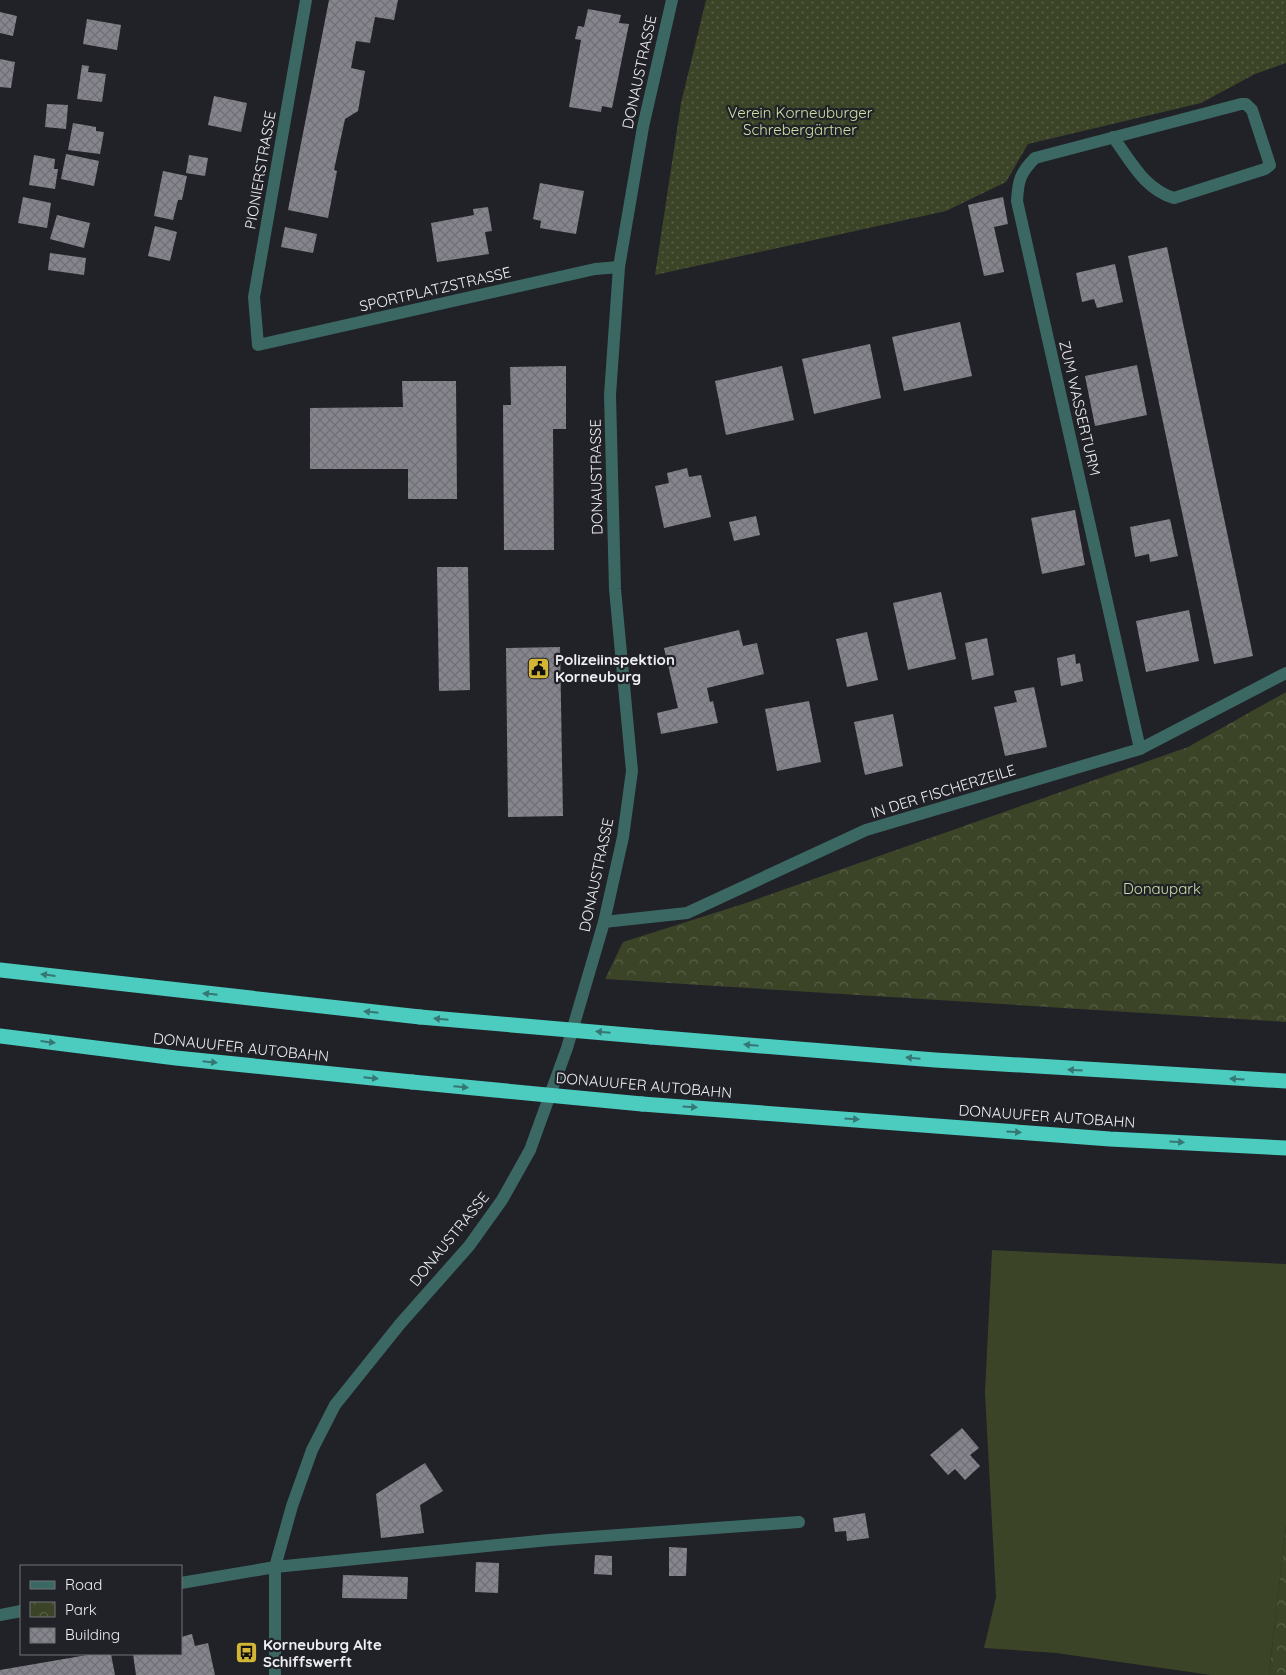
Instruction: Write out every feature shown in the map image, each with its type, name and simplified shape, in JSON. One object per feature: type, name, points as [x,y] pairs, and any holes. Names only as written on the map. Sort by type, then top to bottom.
[{"type":"highway","points":[[0,970],[420,1017],[651,1037],[945,1060],[1286,1081]]},
{"type":"highway","name":"DONAUUFER AUTOBAHN","points":[[0,1036],[176,1058],[642,1104],[1110,1139],[1286,1148]]},
{"type":"street","name":"PIONIERSTRASSE","points":[[258,346],[254,297],[306,0]]},
{"type":"street","name":"DONAUSTRASSE","points":[[275,1675],[275,1567],[292,1506],[312,1450],[335,1405],[394,1331],[468,1246],[502,1200],[530,1150],[567,1048],[604,922],[623,837],[632,771],[615,589],[612,473],[610,395],[619,266],[643,127],[672,0]]},
{"type":"street","name":"ZUM WASSERTURM","points":[[1113,137],[1149,185],[1160,194],[1174,198],[1265,170],[1270,166],[1252,110],[1246,104],[1113,137],[1034,158],[1026,166],[1018,182],[1017,201],[1140,749]]},
{"type":"street","name":"SPORTPLATZSTRASSE","points":[[258,346],[595,269],[619,266]]},
{"type":"street","name":"IN DER FISCHERZEILE","points":[[604,922],[687,913],[866,830],[1140,749],[1286,673]]},
{"type":"street","points":[[182,1584],[275,1567],[550,1540],[799,1522]]},
{"type":"street","points":[[0,1614],[20,1611]]},
{"type":"green space","name":"Verein Korneuburger Schrebergärtner","points":[[706,0],[1286,0],[1286,63],[1255,74],[1201,103],[1028,144],[1006,182],[946,211],[655,275],[681,103]]},
{"type":"green space","name":"Donaupark","points":[[1286,692],[1286,1022],[605,979],[623,942],[746,903],[1188,747]]},
{"type":"green space","points":[[992,1250],[1286,1264],[1286,1526],[1269,1675],[1211,1675],[1056,1653],[984,1648],[996,1597],[985,1393]]},
{"type":"green space","points":[[1286,1526],[1286,1675],[1269,1675]]},
{"type":"building","points":[[329,0],[398,0],[394,20],[375,17],[370,43],[356,41],[351,68],[365,71],[358,111],[345,119],[334,170],[337,171],[328,218],[288,210]]},
{"type":"building","points":[[588,9],[621,15],[619,23],[629,24],[612,108],[602,106],[601,112],[569,107],[581,40],[575,39],[578,26],[584,27]]},
{"type":"building","points":[[0,12],[17,16],[13,36],[0,33]]},
{"type":"building","points":[[87,19],[121,25],[117,50],[83,44]]},
{"type":"building","points":[[0,59],[15,62],[11,88],[0,87]]},
{"type":"building","points":[[82,65],[89,66],[88,72],[106,74],[102,102],[77,99]]},
{"type":"building","points":[[214,96],[247,103],[241,132],[208,125]]},
{"type":"building","points":[[47,104],[68,105],[66,129],[45,127]]},
{"type":"building","points":[[73,123],[96,127],[96,131],[104,132],[100,154],[68,150]]},
{"type":"building","points":[[66,154],[99,161],[94,186],[61,179]]},
{"type":"building","points":[[34,155],[55,159],[54,169],[58,169],[55,189],[29,185]]},
{"type":"building","points":[[189,155],[208,158],[205,176],[186,173]]},
{"type":"building","points":[[163,171],[187,176],[182,200],[178,200],[173,220],[154,216]]},
{"type":"building","points":[[540,183],[584,191],[576,234],[540,228],[541,221],[533,219]]},
{"type":"building","points":[[23,197],[51,203],[47,228],[18,223]]},
{"type":"building","points":[[1003,197],[1008,224],[994,227],[1004,272],[984,276],[968,205]]},
{"type":"building","points":[[488,207],[492,231],[485,232],[489,254],[437,262],[431,223],[474,215],[473,209]]},
{"type":"building","points":[[57,215],[90,223],[84,248],[50,239]]},
{"type":"building","points":[[155,226],[177,232],[170,261],[148,256]]},
{"type":"building","points":[[285,227],[317,234],[313,253],[281,247]]},
{"type":"building","points":[[1167,247],[1253,656],[1214,664],[1128,256]]},
{"type":"building","points":[[50,253],[86,258],[84,275],[48,270]]},
{"type":"building","points":[[1115,264],[1123,302],[1097,308],[1094,299],[1082,302],[1076,273]]},
{"type":"building","points":[[960,322],[972,376],[904,391],[892,337]]},
{"type":"building","points":[[870,344],[881,398],[814,414],[802,359]]},
{"type":"building","points":[[1137,365],[1147,415],[1095,426],[1085,376]]},
{"type":"building","points":[[566,366],[566,429],[553,429],[554,550],[504,550],[503,405],[511,405],[510,367]]},
{"type":"building","points":[[782,366],[794,420],[726,435],[715,381]]},
{"type":"building","points":[[402,381],[456,381],[457,499],[408,499],[408,469],[310,469],[310,408],[403,407]]},
{"type":"building","points":[[687,468],[689,477],[701,475],[711,517],[664,528],[655,486],[669,483],[667,473]]},
{"type":"building","points":[[1075,510],[1085,565],[1042,574],[1031,518]]},
{"type":"building","points":[[756,516],[760,535],[734,541],[729,522]]},
{"type":"building","points":[[1170,519],[1178,556],[1150,562],[1149,554],[1135,557],[1130,527]]},
{"type":"building","points":[[437,567],[468,567],[470,690],[439,691]]},
{"type":"building","points":[[941,592],[956,659],[908,670],[893,603]]},
{"type":"building","points":[[1189,610],[1199,661],[1146,672],[1136,621]]},
{"type":"building","points":[[739,630],[743,646],[757,643],[764,674],[707,688],[710,702],[713,701],[718,723],[661,734],[657,713],[678,708],[664,648]]},
{"type":"building","points":[[867,632],[878,680],[847,687],[836,639]]},
{"type":"building","points":[[987,638],[994,675],[972,680],[965,643]]},
{"type":"building","points":[[560,647],[563,816],[508,817],[506,648]]},
{"type":"building","points":[[1075,654],[1076,664],[1080,663],[1083,681],[1061,686],[1057,658]]},
{"type":"building","points":[[1034,687],[1047,747],[1005,756],[994,707],[1017,702],[1014,691]]},
{"type":"building","points":[[809,701],[821,762],[777,771],[765,709]]},
{"type":"building","points":[[893,714],[903,766],[865,775],[854,722]]},
{"type":"building","points":[[962,1428],[979,1448],[970,1455],[980,1466],[965,1480],[955,1469],[948,1475],[930,1455]]},
{"type":"building","points":[[425,1463],[443,1491],[420,1505],[424,1533],[381,1538],[376,1494]]},
{"type":"building","points":[[865,1513],[869,1538],[847,1541],[846,1531],[835,1532],[833,1518]]},
{"type":"building","points":[[669,1547],[687,1548],[686,1576],[669,1576]]},
{"type":"building","points":[[595,1555],[612,1556],[612,1575],[594,1574]]},
{"type":"building","points":[[476,1562],[499,1563],[498,1593],[475,1592]]},
{"type":"building","points":[[343,1575],[408,1577],[407,1599],[342,1598]]},
{"type":"building","points":[[192,1634],[195,1646],[208,1643],[215,1675],[136,1675],[133,1655],[182,1655],[182,1637]]},
{"type":"building","points":[[87,1655],[111,1655],[115,1675],[0,1675],[0,1670]]},
{"type":"place","name":"Polizeiinspektion Korneuburg","points":[[539,668]]},
{"type":"place","name":"Korneuburg Alte Schiffswerft","points":[[247,1653]]}]
